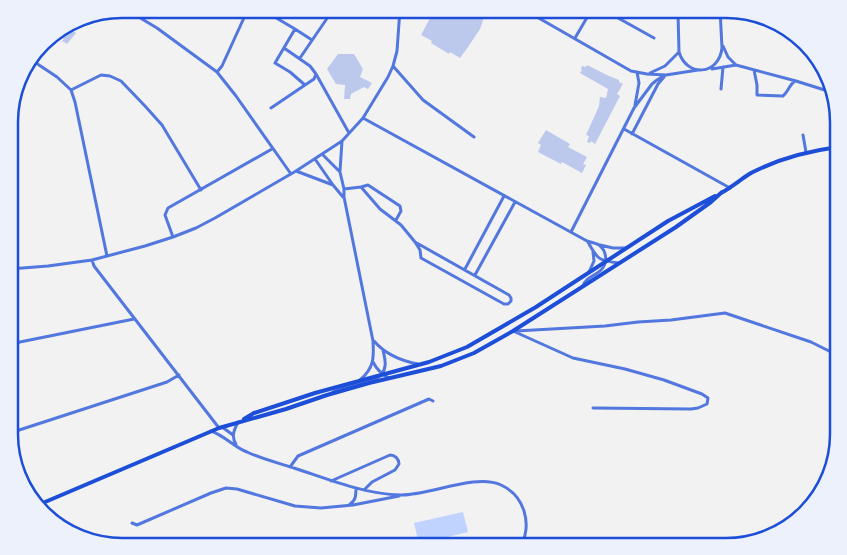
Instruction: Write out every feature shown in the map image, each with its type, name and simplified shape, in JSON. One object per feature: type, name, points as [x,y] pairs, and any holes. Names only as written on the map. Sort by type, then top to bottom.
[{"type":"main road","points":[[238,422],[254,413],[315,393],[449,354],[487,336],[536,307],[668,221],[730,188],[751,174],[783,159],[814,150],[829,148]]},
{"type":"main road","points":[[44,502],[220,427],[286,409],[331,394],[451,363],[474,353],[513,331],[676,227],[722,192]]},
{"type":"street","points":[[139,18],[157,28],[217,72],[291,174]]},
{"type":"street","points":[[217,72],[222,66],[244,18]]},
{"type":"street","points":[[276,18],[312,40]]},
{"type":"street","points":[[300,58],[327,18]]},
{"type":"street","points":[[18,268],[92,260],[173,237],[215,218],[315,159],[342,141],[350,133],[363,118],[388,77],[397,51],[399,18]]},
{"type":"street","points":[[539,18],[631,71],[666,75],[736,65],[796,80],[825,90]]},
{"type":"street","points":[[575,38],[587,18]]},
{"type":"street","points":[[618,18],[654,38]]},
{"type":"street","points":[[679,18],[680,57],[687,65],[698,70]]},
{"type":"street","points":[[706,69],[712,67],[722,54],[721,18]]},
{"type":"street","points":[[295,29],[275,63],[290,72],[305,85]]},
{"type":"street","points":[[722,43],[728,57],[736,65]]},
{"type":"street","points":[[284,48],[310,66],[350,133]]},
{"type":"street","points":[[647,74],[665,66],[679,52]]},
{"type":"street","points":[[36,62],[72,90],[107,256]]},
{"type":"street","points":[[393,66],[423,100],[474,137]]},
{"type":"street","points":[[722,89],[723,67]]},
{"type":"street","points":[[754,69],[757,95],[783,96],[790,85],[796,80]]},
{"type":"street","points":[[634,108],[640,83],[636,72]]},
{"type":"street","points":[[271,108],[314,79],[316,74]]},
{"type":"street","points":[[72,90],[101,75],[110,76],[121,81],[140,99],[162,125],[201,190]]},
{"type":"street","points":[[571,232],[634,108],[652,84],[666,75]]},
{"type":"street","points":[[632,134],[658,84],[666,75]]},
{"type":"street","points":[[363,118],[587,242],[613,248],[627,248]]},
{"type":"street","points":[[624,129],[730,188]]},
{"type":"street","points":[[803,135],[806,152]]},
{"type":"street","points":[[342,141],[340,172],[374,352],[369,370],[359,380]]},
{"type":"street","points":[[173,237],[165,215],[168,208],[272,149]]},
{"type":"street","points":[[322,154],[340,172]]},
{"type":"street","points":[[315,159],[344,197]]},
{"type":"street","points":[[296,171],[333,185]]},
{"type":"street","points":[[344,189],[368,185],[400,206],[401,211],[396,220]]},
{"type":"street","points":[[361,187],[380,209],[402,225],[420,250],[421,258],[504,304],[511,302],[509,294],[415,242]]},
{"type":"street","points":[[465,269],[504,196]]},
{"type":"street","points":[[475,275],[515,202]]},
{"type":"street","points":[[587,242],[600,260],[619,263]]},
{"type":"street","points":[[584,286],[586,281],[602,269],[606,262],[606,255],[599,245]]},
{"type":"street","points":[[589,272],[594,261],[593,252]]},
{"type":"street","points":[[92,260],[94,266],[134,319],[220,427],[233,435]]},
{"type":"street","points":[[513,331],[605,326],[725,313],[811,342],[829,350]]},
{"type":"street","points":[[18,342],[134,319]]},
{"type":"street","points":[[513,331],[573,358],[625,369],[664,380],[695,391],[708,398],[707,404],[691,409],[594,408]]},
{"type":"street","points":[[373,341],[378,347],[400,359],[419,364]]},
{"type":"street","points":[[331,394],[339,389],[378,378],[384,372],[386,364],[383,350]]},
{"type":"street","points":[[373,361],[376,368],[390,378]]},
{"type":"street","points":[[18,429],[167,382],[179,375]]},
{"type":"street","points":[[290,467],[298,456],[430,400],[433,401]]},
{"type":"street","points":[[238,422],[233,435],[234,441],[238,446]]},
{"type":"street","points":[[211,431],[249,454],[356,488],[402,495]]},
{"type":"street","points":[[330,481],[390,455],[395,457],[399,462],[396,470],[372,482],[364,490]]},
{"type":"street","points":[[132,523],[137,525],[226,488],[238,489],[295,506],[321,508],[347,506],[471,482],[491,482],[500,484],[515,494],[520,501],[525,511],[526,532],[524,537]]},
{"type":"street","points":[[347,506],[355,499],[356,488]]},
{"type":"water","points":[[463,512],[468,532],[446,537],[417,538],[414,523]]},
{"type":"building","points":[[430,18],[484,18],[480,29],[460,58],[450,52],[449,54],[421,35]]},
{"type":"building","points":[[75,28],[73,31],[76,33],[67,44],[62,41],[64,39],[61,37]]},
{"type":"building","points":[[338,54],[354,54],[363,69],[360,77],[372,83],[368,89],[364,87],[351,94],[350,99],[344,99],[345,85],[336,84],[327,69]]},
{"type":"building","points":[[587,65],[619,80],[623,84],[617,94],[620,96],[595,144],[591,141],[590,143],[587,142],[589,136],[586,135],[599,106],[600,97],[606,98],[608,89],[580,73],[582,66],[586,67]]},
{"type":"building","points":[[546,130],[570,144],[568,147],[587,157],[583,164],[586,165],[582,173],[538,152],[541,145],[538,143]]}]
